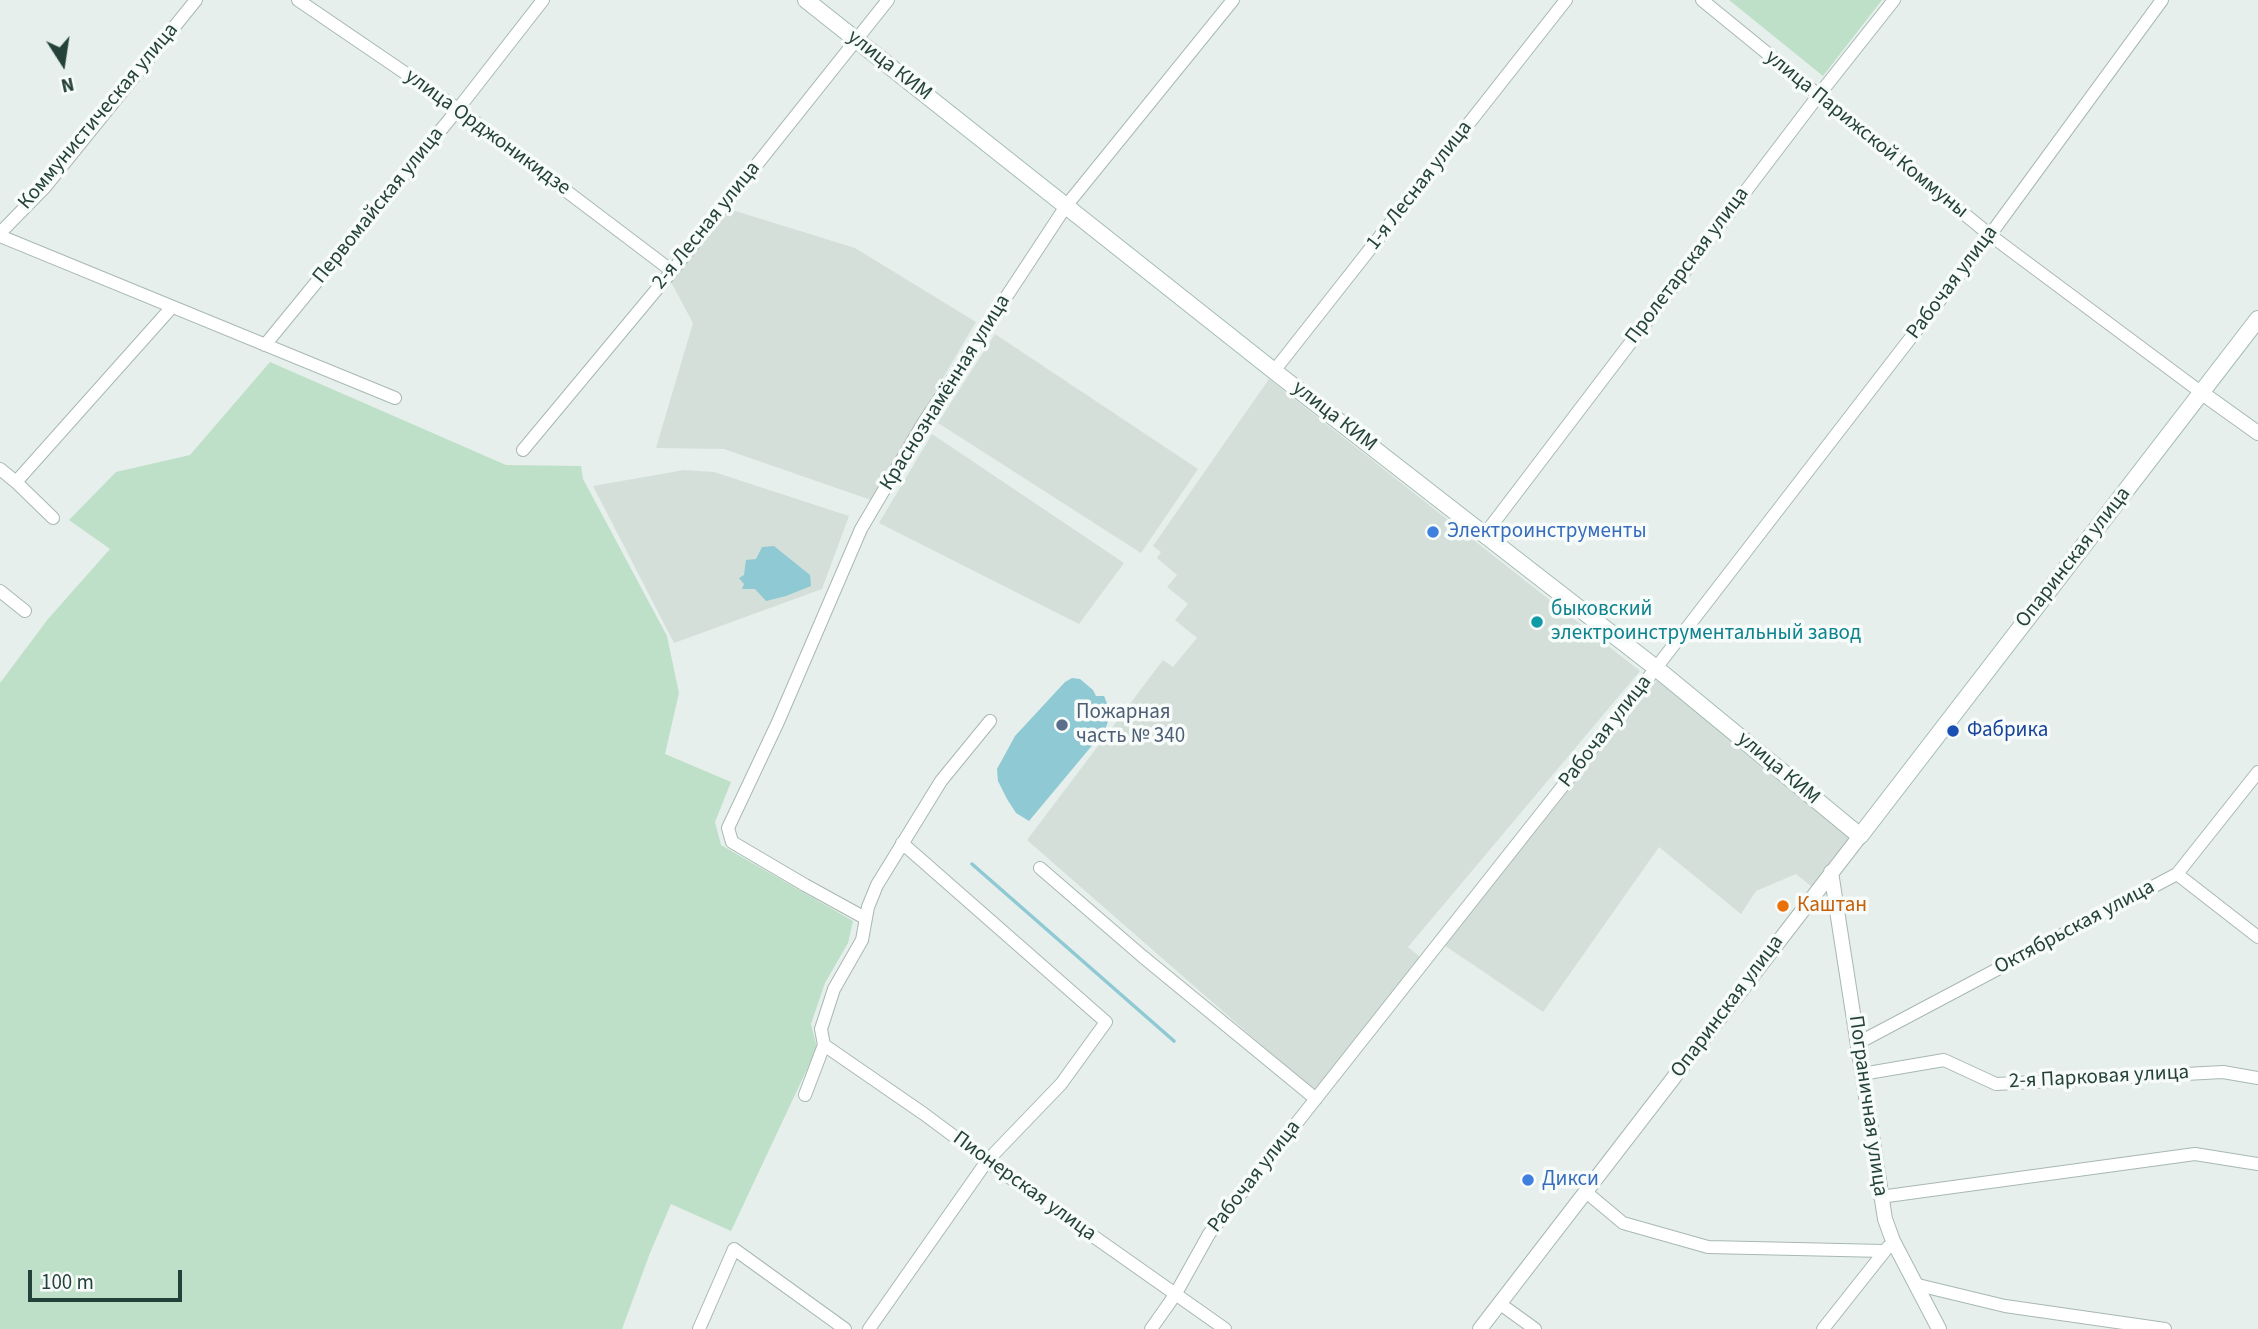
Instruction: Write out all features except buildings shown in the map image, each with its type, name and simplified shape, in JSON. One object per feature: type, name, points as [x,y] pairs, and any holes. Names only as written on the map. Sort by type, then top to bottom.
[{"type":"main road","name":"улица КИМ","points":[[806,0],[1274,372],[1656,668],[1860,836]]},
{"type":"main road","name":"Опаринская улица","points":[[1860,836],[2258,319]]},
{"type":"street","name":"Коммунистическая улица","points":[[0,235],[45,187],[196,0]]},
{"type":"street","name":"улица Орджоникидзе","points":[[298,0],[458,109],[672,271]]},
{"type":"street","name":"Первомайская улица","points":[[265,345],[544,0]]},
{"type":"street","name":"2-я Лесная улица","points":[[523,450],[672,271],[888,0]]},
{"type":"street","name":"Краснознамённая улица","points":[[866,918],[732,842],[728,828],[778,722],[861,529],[924,422],[1066,206],[1233,0]]},
{"type":"street","name":"1-я Лесная улица","points":[[1274,372],[1566,0]]},
{"type":"street","name":"улица Парижской Коммуны","points":[[1702,0],[1990,236],[2202,393]]},
{"type":"street","name":"Пролетарская улица","points":[[1485,534],[1894,0]]},
{"type":"street","name":"Рабочая улица","points":[[1152,1329],[1175,1295],[1209,1234],[1656,668],[1990,236],[2162,0]]},
{"type":"street","points":[[0,235],[395,398]]},
{"type":"street","points":[[16,482],[172,307]]},
{"type":"street","points":[[2202,393],[2258,433]]},
{"type":"street","points":[[0,469],[53,518]]},
{"type":"street","points":[[0,591],[25,611]]},
{"type":"street","points":[[804,1095],[824,1045],[821,1029],[834,989],[862,940],[877,885],[941,781],[990,721]]},
{"type":"street","name":"Октябрьская улица","points":[[1858,1043],[2177,874],[2258,772]]},
{"type":"street","name":"Опаринская улица","points":[[1480,1329],[1860,836]]},
{"type":"street","points":[[869,1329],[987,1161],[1061,1084],[1106,1022],[902,843]]},
{"type":"street","points":[[1040,868],[1316,1099]]},
{"type":"street","name":"Пограничная улица","points":[[1831,872],[1889,1246],[1918,1285],[1939,1329]]},
{"type":"street","points":[[2177,874],[2258,937]]},
{"type":"street","name":"Пионерская улица","points":[[824,1045],[1225,1329]]},
{"type":"street","name":"2-я Парковая улица","points":[[1862,1074],[1944,1060],[1996,1084],[2224,1072],[2258,1078]]},
{"type":"street","points":[[1880,1198],[2195,1154],[2258,1164]]},
{"type":"street","points":[[1586,1192],[1623,1223],[1708,1247],[1889,1246]]},
{"type":"street","points":[[1824,1329],[1889,1246]]},
{"type":"street","points":[[699,1329],[734,1249],[845,1329]]},
{"type":"street","points":[[1918,1285],[2004,1306],[2113,1325],[2165,1329]]},
{"type":"street","points":[[1499,1303],[1535,1329]]},
{"type":"shaded area","points":[[729,209],[855,248],[976,322],[871,500],[724,449],[656,448],[693,323],[671,282]]},
{"type":"shaded area","points":[[995,334],[1198,469],[1141,553],[938,423]]},
{"type":"shaded area","points":[[1269,379],[1640,671],[1408,947],[1420,957],[1314,1091],[1027,840],[1163,660],[1173,667],[1197,638],[1175,620],[1188,604],[1167,587],[1177,575],[1157,558],[1161,552],[1153,546]]},
{"type":"shaded area","points":[[932,434],[1124,563],[1079,624],[879,523]]},
{"type":"shaded area","points":[[684,470],[714,472],[849,516],[822,589],[674,643],[593,486]]},
{"type":"shaded area","points":[[1657,680],[1853,837],[1812,887],[1796,874],[1756,891],[1741,914],[1659,847],[1543,1012],[1444,945]]},
{"type":"green space","points":[[1729,0],[1882,0],[1823,76]]},
{"type":"green space","points":[[270,362],[506,465],[581,466],[583,479],[667,636],[679,693],[665,754],[731,782],[715,822],[721,845],[853,921],[848,943],[825,983],[811,1024],[817,1048],[731,1231],[671,1204],[622,1329],[0,1329],[0,683],[48,619],[110,549],[69,520],[116,472],[190,455]]},
{"type":"water","points":[[774,546],[810,575],[811,586],[766,601],[755,589],[742,589],[744,584],[739,578],[744,575],[746,560],[756,559],[762,547]]},
{"type":"water","points":[[1072,678],[1080,679],[1096,696],[1104,696],[1111,713],[1105,730],[1029,821],[1016,813],[1007,799],[998,781],[997,769],[1015,736],[1065,682]]},
{"type":"waterway","points":[[972,864],[1174,1041]]},
{"type":"place","name":"Электроинструменты","points":[[1433,532]]},
{"type":"place","name":"быковский электроинструментальный завод","points":[[1537,622]]},
{"type":"place","name":"Пожарная часть № 340","points":[[1062,725]]},
{"type":"place","name":"Фабрика","points":[[1953,731]]},
{"type":"place","name":"Каштан","points":[[1783,906]]},
{"type":"place","name":"Дикси","points":[[1528,1180]]}]
